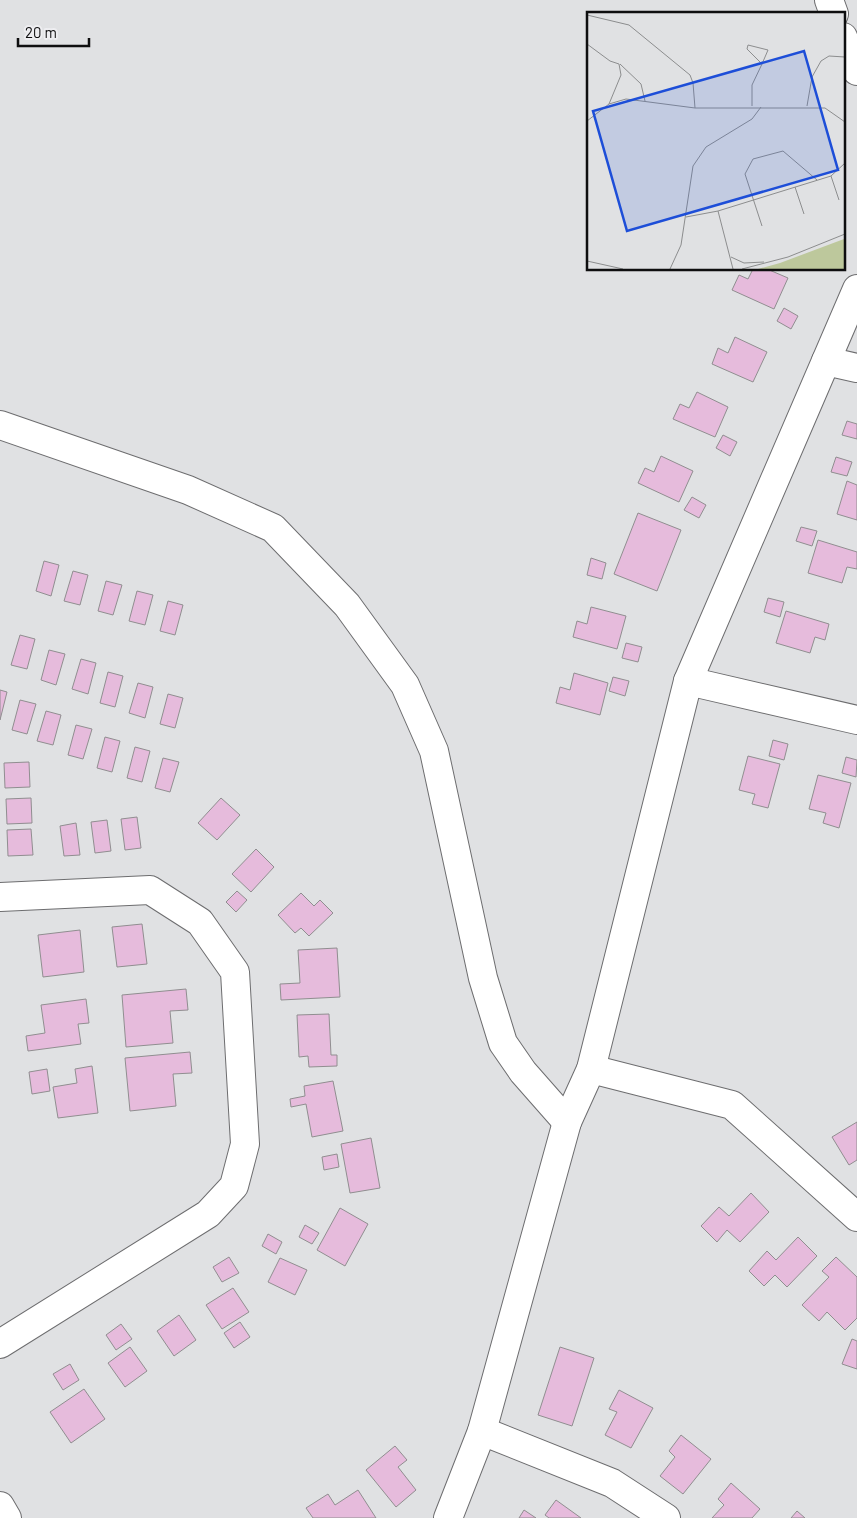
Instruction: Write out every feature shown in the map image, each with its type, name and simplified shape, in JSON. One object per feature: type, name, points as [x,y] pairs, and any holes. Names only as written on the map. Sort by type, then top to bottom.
[{"type":"street","points":[[829,0],[833,12]]},
{"type":"street","points":[[844,38],[857,71]]},
{"type":"street","points":[[448,1518],[482,1431],[568,1122],[591,1069],[688,681],[857,289]]},
{"type":"street","points":[[826,361],[857,368]]},
{"type":"street","points":[[0,425],[188,490],[273,528],[347,605],[406,685],[434,751],[483,978],[503,1043],[523,1072],[568,1122]]},
{"type":"street","points":[[688,681],[857,720]]},
{"type":"street","points":[[0,897],[150,890],[200,922],[236,972],[245,1144],[234,1186],[208,1214],[0,1344]]},
{"type":"street","points":[[591,1069],[732,1105],[856,1214]]},
{"type":"street","points":[[482,1431],[612,1483],[666,1518]]},
{"type":"street","points":[[0,1506],[7,1518]]},
{"type":"building","points":[[752,270],[769,270],[788,278],[774,309],[732,290],[739,275],[748,279]]},
{"type":"building","points":[[784,308],[798,316],[791,329],[777,321]]},
{"type":"building","points":[[735,337],[767,352],[753,382],[712,364],[718,348],[728,353]]},
{"type":"building","points":[[697,392],[728,407],[715,437],[673,419],[680,404],[689,408]]},
{"type":"building","points":[[847,421],[857,424],[857,439],[842,435]]},
{"type":"building","points":[[723,435],[737,442],[730,456],[716,448]]},
{"type":"building","points":[[661,456],[693,471],[679,502],[638,483],[645,468],[654,472]]},
{"type":"building","points":[[836,457],[852,462],[847,476],[831,472]]},
{"type":"building","points":[[847,481],[857,485],[857,520],[837,514]]},
{"type":"building","points":[[692,497],[706,505],[699,518],[684,510]]},
{"type":"building","points":[[638,513],[681,530],[657,591],[614,574]]},
{"type":"building","points":[[801,527],[817,531],[812,546],[796,541]]},
{"type":"building","points":[[818,540],[857,552],[857,569],[847,567],[842,583],[808,573]]},
{"type":"building","points":[[591,558],[606,563],[602,579],[587,575]]},
{"type":"building","points":[[44,561],[59,565],[51,596],[36,591]]},
{"type":"building","points":[[73,571],[88,575],[80,605],[64,601]]},
{"type":"building","points":[[106,581],[122,585],[113,615],[98,611]]},
{"type":"building","points":[[137,591],[153,595],[145,625],[129,621]]},
{"type":"building","points":[[768,598],[784,602],[780,617],[764,612]]},
{"type":"building","points":[[168,601],[183,605],[175,635],[160,631]]},
{"type":"building","points":[[591,607],[626,616],[617,649],[573,637],[577,621],[587,624]]},
{"type":"building","points":[[786,611],[829,624],[825,640],[815,637],[810,653],[776,643]]},
{"type":"building","points":[[20,635],[35,639],[27,669],[11,665]]},
{"type":"building","points":[[626,643],[642,647],[638,662],[622,658]]},
{"type":"building","points":[[49,650],[65,654],[56,685],[41,680]]},
{"type":"building","points":[[81,659],[96,663],[88,694],[72,689]]},
{"type":"building","points":[[108,672],[123,676],[115,707],[100,703]]},
{"type":"building","points":[[574,673],[608,683],[600,715],[556,703],[560,687],[570,690]]},
{"type":"building","points":[[613,677],[629,681],[625,696],[609,691]]},
{"type":"building","points":[[138,683],[153,687],[145,718],[129,713]]},
{"type":"building","points":[[0,690],[7,692],[0,720]]},
{"type":"building","points":[[168,694],[183,698],[175,728],[160,724]]},
{"type":"building","points":[[20,700],[36,704],[27,734],[12,730]]},
{"type":"building","points":[[46,711],[61,715],[53,745],[37,741]]},
{"type":"building","points":[[76,725],[92,729],[83,759],[68,755]]},
{"type":"building","points":[[105,737],[120,741],[112,772],[97,768]]},
{"type":"building","points":[[773,740],[788,744],[784,760],[769,756]]},
{"type":"building","points":[[135,747],[150,751],[142,782],[127,778]]},
{"type":"building","points":[[748,756],[780,764],[768,808],[752,804],[755,794],[739,790]]},
{"type":"building","points":[[846,757],[857,760],[856,777],[842,773]]},
{"type":"building","points":[[163,758],[179,762],[170,792],[155,788]]},
{"type":"building","points":[[29,762],[30,787],[5,788],[4,763]]},
{"type":"building","points":[[818,775],[851,783],[839,828],[823,823],[826,813],[809,809]]},
{"type":"building","points":[[31,798],[32,823],[7,824],[6,799]]},
{"type":"building","points":[[221,798],[240,815],[217,840],[198,823]]},
{"type":"building","points":[[137,817],[141,848],[125,850],[121,819]]},
{"type":"building","points":[[107,820],[111,851],[95,853],[91,822]]},
{"type":"building","points":[[76,823],[80,855],[64,856],[60,826]]},
{"type":"building","points":[[31,829],[33,855],[8,856],[7,830]]},
{"type":"building","points":[[256,849],[274,867],[251,892],[232,874]]},
{"type":"building","points":[[237,891],[247,900],[236,912],[226,902]]},
{"type":"building","points":[[301,893],[314,906],[320,900],[333,913],[309,936],[301,928],[295,933],[278,915]]},
{"type":"building","points":[[142,924],[147,964],[117,967],[112,927]]},
{"type":"building","points":[[80,930],[84,972],[43,977],[38,935]]},
{"type":"building","points":[[337,948],[340,997],[281,1000],[280,984],[300,983],[298,950]]},
{"type":"building","points":[[186,989],[188,1010],[170,1011],[173,1043],[126,1047],[122,995]]},
{"type":"building","points":[[86,999],[89,1023],[78,1024],[81,1044],[28,1051],[26,1036],[45,1033],[41,1005]]},
{"type":"building","points":[[329,1014],[331,1055],[337,1055],[337,1066],[309,1067],[308,1056],[299,1057],[297,1015]]},
{"type":"building","points":[[190,1052],[192,1073],[173,1074],[176,1106],[130,1111],[125,1058]]},
{"type":"building","points":[[92,1066],[98,1113],[58,1118],[53,1087],[77,1083],[75,1069]]},
{"type":"building","points":[[47,1069],[50,1091],[32,1094],[29,1072]]},
{"type":"building","points":[[333,1081],[343,1131],[312,1137],[306,1104],[291,1107],[290,1099],[305,1096],[304,1086]]},
{"type":"building","points":[[857,1122],[857,1160],[849,1165],[832,1137]]},
{"type":"building","points":[[371,1138],[380,1188],[350,1193],[341,1144]]},
{"type":"building","points":[[337,1154],[339,1167],[324,1170],[322,1157]]},
{"type":"building","points":[[751,1193],[769,1212],[740,1242],[727,1230],[717,1242],[701,1226],[719,1207],[729,1216]]},
{"type":"building","points":[[340,1208],[368,1224],[345,1266],[317,1250]]},
{"type":"building","points":[[305,1225],[319,1233],[312,1244],[299,1237]]},
{"type":"building","points":[[268,1234],[282,1242],[276,1254],[262,1246]]},
{"type":"building","points":[[798,1237],[817,1256],[787,1287],[775,1275],[764,1286],[749,1271],[767,1251],[776,1260]]},
{"type":"building","points":[[229,1257],[239,1273],[222,1282],[213,1267]]},
{"type":"building","points":[[836,1257],[857,1277],[857,1318],[845,1330],[827,1312],[819,1321],[802,1305],[829,1277],[822,1271]]},
{"type":"building","points":[[280,1258],[307,1270],[295,1295],[268,1282]]},
{"type":"building","points":[[233,1288],[249,1312],[222,1329],[206,1305]]},
{"type":"building","points":[[179,1315],[196,1340],[174,1356],[157,1331]]},
{"type":"building","points":[[240,1322],[250,1337],[234,1348],[224,1333]]},
{"type":"building","points":[[121,1324],[132,1339],[116,1350],[106,1335]]},
{"type":"building","points":[[852,1339],[857,1341],[857,1369],[842,1364]]},
{"type":"building","points":[[130,1347],[147,1371],[125,1387],[108,1363]]},
{"type":"building","points":[[560,1347],[594,1358],[572,1426],[538,1415]]},
{"type":"building","points":[[70,1364],[79,1380],[63,1390],[53,1374]]},
{"type":"building","points":[[84,1389],[105,1419],[71,1443],[50,1412]]},
{"type":"building","points":[[619,1390],[653,1408],[631,1448],[605,1435],[617,1412],[609,1409]]},
{"type":"building","points":[[681,1435],[711,1459],[683,1494],[660,1476],[675,1457],[669,1451]]},
{"type":"building","points":[[395,1446],[407,1460],[398,1467],[416,1490],[396,1507],[366,1470]]},
{"type":"building","points":[[731,1483],[760,1509],[752,1518],[712,1518],[724,1505],[718,1499]]},
{"type":"building","points":[[358,1490],[376,1518],[313,1518],[306,1508],[328,1494],[335,1505]]},
{"type":"building","points":[[556,1500],[581,1518],[549,1518],[545,1515]]},
{"type":"building","points":[[524,1510],[536,1518],[519,1518]]},
{"type":"building","points":[[797,1511],[805,1518],[791,1518]]}]
